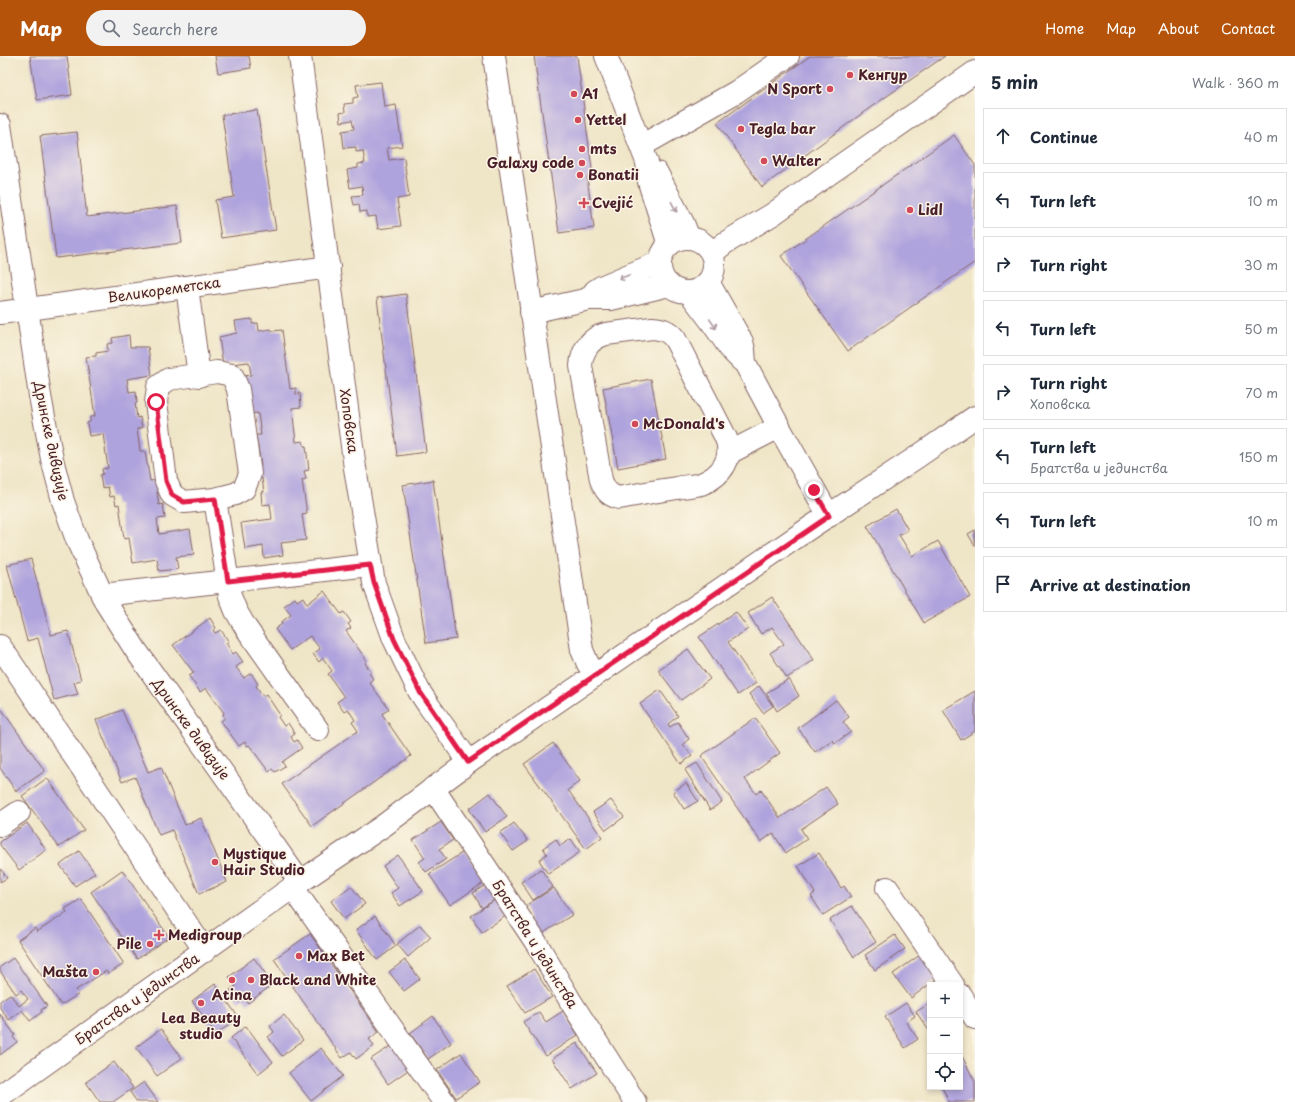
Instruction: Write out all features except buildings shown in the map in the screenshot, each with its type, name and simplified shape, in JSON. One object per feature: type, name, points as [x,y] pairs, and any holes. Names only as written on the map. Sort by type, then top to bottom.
[{"type":"street","name":"Хоповска","points":[[300,56],[355,468],[374,583],[394,639],[420,692],[468,762]]},
{"type":"street","points":[[494,56],[582,650],[588,664],[596,674]]},
{"type":"street","points":[[589,299],[601,286],[673,248],[703,242],[712,254],[714,268],[712,276],[703,287],[689,292],[682,292],[669,285],[661,275],[673,248],[661,178],[644,154],[606,56]]},
{"type":"street","points":[[644,154],[788,56]]},
{"type":"street","points":[[712,254],[725,243],[773,214],[975,72]]},
{"type":"street","name":"Дринске дивизије","points":[[0,125],[40,396],[52,459],[63,502],[76,540],[102,595],[135,649],[297,885]]},
{"type":"street","name":"Великореметска","points":[[0,312],[329,267]]},
{"type":"street","points":[[708,282],[742,342],[745,363]]},
{"type":"street","points":[[531,312],[589,299],[611,299],[669,285]]},
{"type":"street","points":[[187,287],[200,376]]},
{"type":"street","points":[[689,292],[731,350],[745,363],[829,516]]},
{"type":"street","points":[[652,328],[664,329],[671,334],[675,339],[728,442],[729,453],[728,460],[720,472],[701,484],[619,498],[610,495],[605,489],[601,480],[581,366],[582,356],[587,346],[593,339],[606,334],[652,328]]},
{"type":"street","points":[[217,372],[232,375],[238,389],[250,474],[244,489],[235,494],[215,499],[184,502],[172,495],[166,481],[156,402],[158,387],[168,380],[200,376],[217,372]]},
{"type":"street","name":"Братства и јединства","points":[[0,1096],[297,885],[383,826],[468,762],[975,416]]},
{"type":"street","points":[[729,453],[779,427]]},
{"type":"street","points":[[215,499],[230,596],[239,616],[318,730]]},
{"type":"street","points":[[102,595],[370,565]]},
{"type":"street","points":[[0,646],[205,951]]},
{"type":"street","name":"Братства и јединства","points":[[433,788],[537,944],[571,1002],[635,1102]]},
{"type":"street","points":[[0,825],[19,812]]},
{"type":"street","points":[[297,885],[444,1102]]},
{"type":"street","points":[[887,888],[951,982]]},
{"type":"street","points":[[963,1000],[975,1018]]},
{"type":"place","name":"Кенгур","points":[[850,75]]},
{"type":"place","name":"N Sport","points":[[830,89]]},
{"type":"place","name":"A1","points":[[574,94]]},
{"type":"place","name":"Yettel","points":[[578,120]]},
{"type":"place","name":"Tegla bar","points":[[741,129]]},
{"type":"place","name":"mts","points":[[582,149]]},
{"type":"place","name":"Walter","points":[[764,161]]},
{"type":"place","name":"Galaxy code","points":[[582,163]]},
{"type":"place","name":"Bonatii","points":[[580,175]]},
{"type":"place","name":"Cvejić","points":[[584,203]]},
{"type":"place","name":"Lidl","points":[[910,210]]},
{"type":"place","name":"McDonald's","points":[[635,424]]},
{"type":"place","name":"Mystique Hair Studio","points":[[215,862]]},
{"type":"place","name":"Medigroup","points":[[159,935]]},
{"type":"place","name":"Pile","points":[[150,944]]},
{"type":"place","name":"Max Bet","points":[[299,956]]},
{"type":"place","name":"Mašta","points":[[96,972]]},
{"type":"place","name":"Atina","points":[[232,980]]},
{"type":"place","name":"Black and White","points":[[251,980]]},
{"type":"place","name":"Lea Beauty studio","points":[[201,1003]]},
{"type":"route","points":[[156,402],[166,481],[172,495],[184,502],[215,499],[228,581],[370,565],[374,583],[394,639],[420,692],[468,762],[829,516],[814,490]]}]
